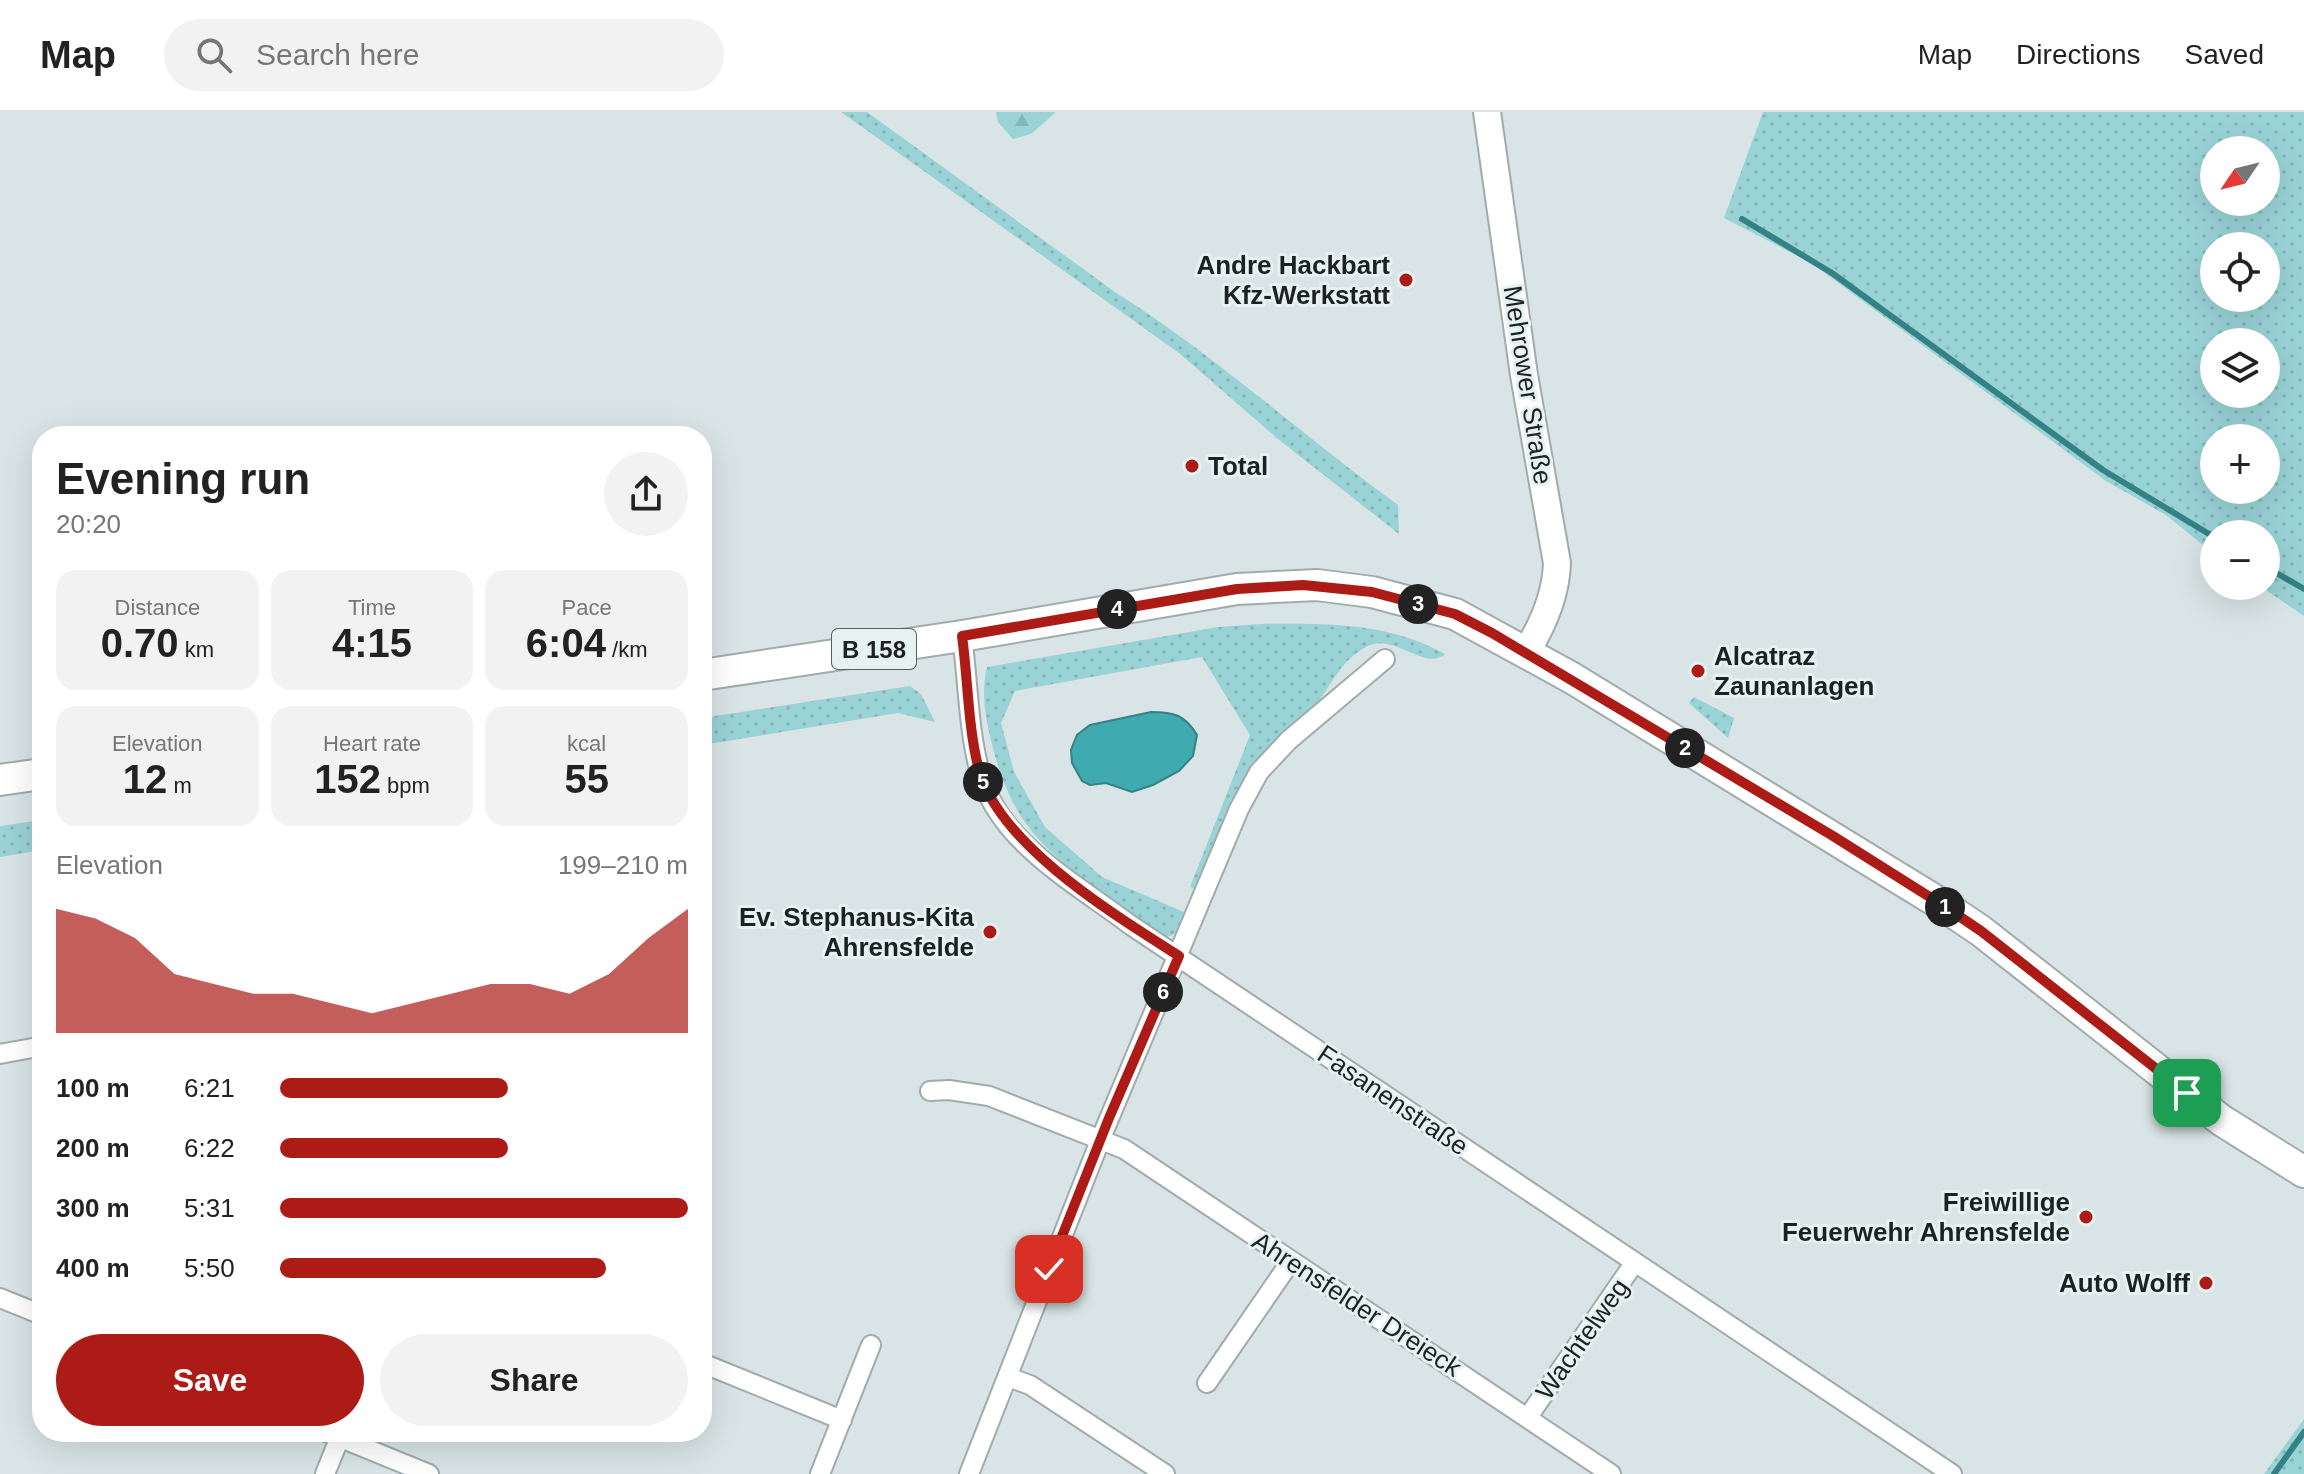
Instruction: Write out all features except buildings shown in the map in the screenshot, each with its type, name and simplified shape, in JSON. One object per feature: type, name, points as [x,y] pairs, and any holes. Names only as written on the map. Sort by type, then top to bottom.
[{"type":"main road","name":"Mehrower Straße","points":[[1487,112],[1524,375],[1557,563],[1557,584],[1544,620],[1526,652]]},
{"type":"main road","name":"B 158","points":[[712,674],[962,636],[1237,589],[1317,585],[1372,592],[1455,614],[1526,652],[1957,914],[2221,1120],[2304,1172]]},
{"type":"main road","points":[[0,780],[32,775]]},
{"type":"street","name":"Fasanenstraße","points":[[962,636],[979,770],[1003,819],[1032,851],[1129,924],[1952,1474]]},
{"type":"street","points":[[969,1474],[1101,1138],[1239,809],[1259,772],[1289,740],[1385,659]]},
{"type":"street","points":[[0,1054],[32,1048]]},
{"type":"street","name":"Ahrensfelder Dreieck","points":[[930,1091],[949,1090],[989,1096],[1124,1149],[1611,1474]]},
{"type":"street","points":[[1207,1383],[1291,1261]]},
{"type":"street","name":"Wachtelweg","points":[[1528,1417],[1635,1262]]},
{"type":"street","points":[[0,1298],[32,1311]]},
{"type":"street","points":[[820,1474],[871,1345]]},
{"type":"street","points":[[712,1367],[842,1420]]},
{"type":"street","points":[[1008,1377],[1030,1385],[1165,1474]]},
{"type":"street","points":[[325,1474],[334,1442]]},
{"type":"street","points":[[355,1442],[429,1474]]},
{"type":"green space","points":[[841,112],[867,112],[1223,369],[1398,505],[1399,534],[1278,439],[1179,353]]},
{"type":"green space","points":[[996,112],[1056,112],[1031,134],[1013,139],[998,122]]},
{"type":"green space","points":[[1763,112],[2304,112],[2304,616],[2280,600],[2280,520],[2200,520],[2200,543],[2166,515],[2106,481],[1810,262],[1724,218]]},
{"type":"green space","points":[[1332,625],[1379,630],[1424,643],[1445,654],[1427,658],[1377,643],[1351,658],[1316,705],[1290,732],[1200,891],[1190,887],[1250,735],[1202,657],[1015,691],[1001,723],[1014,772],[1045,827],[1102,877],[1184,912],[1187,917],[1181,928],[1164,937],[1144,926],[1050,851],[1021,816],[999,770],[989,731],[984,694],[987,667],[1218,627]]},
{"type":"green space","points":[[910,686],[921,694],[935,722],[898,713],[712,743],[712,716]]},
{"type":"green space","points":[[1694,697],[1734,718],[1728,738],[1689,703]]},
{"type":"green space","points":[[32,821],[32,852],[0,857],[0,826]]},
{"type":"green space","points":[[2304,1419],[2304,1474],[2264,1474]]},
{"type":"shaded area","points":[[1151,712],[1178,716],[1197,735],[1193,756],[1179,771],[1132,792],[1106,783],[1090,785],[1082,781],[1072,763],[1071,750],[1077,735],[1090,725]]},
{"type":"waterway","points":[[1742,219],[1832,273],[2103,470],[2200,529]]},
{"type":"waterway","points":[[2280,575],[2304,589]]},
{"type":"waterway","points":[[2274,1474],[2304,1432]]},
{"type":"place","name":"Andre Hackbart Kfz-Werkstatt","points":[[1406,280]]},
{"type":"place","name":"Total","points":[[1192,466]]},
{"type":"place","name":"Alcatraz Zaunanlagen","points":[[1698,671]]},
{"type":"place","name":"Ev. Stephanus-Kita Ahrensfelde","points":[[990,932]]},
{"type":"place","name":"Freiwillige Feuerwehr Ahrensfelde","points":[[2086,1217]]},
{"type":"place","name":"Auto Wolff","points":[[2206,1283]]},
{"type":"route","points":[[1049,1269],[1109,1118],[1179,956],[1129,924],[1032,851],[1003,819],[979,770],[962,636],[1237,589],[1317,585],[1372,592],[1455,614],[1492,633],[1833,836],[1944,906],[1981,931],[2187,1093]]}]
